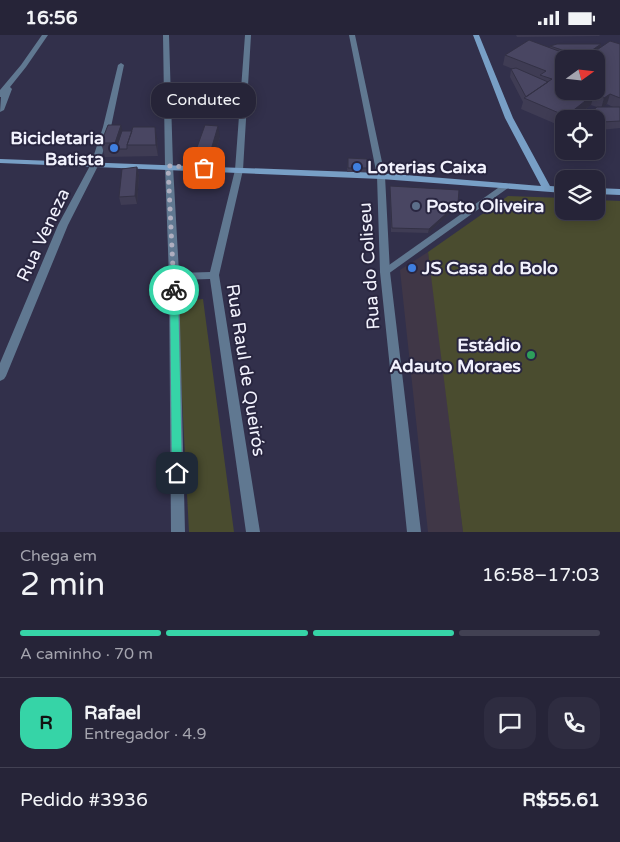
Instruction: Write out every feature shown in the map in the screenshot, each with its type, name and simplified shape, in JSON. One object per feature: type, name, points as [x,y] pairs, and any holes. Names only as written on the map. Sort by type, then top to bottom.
[{"type":"main road","points":[[476,35],[509,118],[547,189]]},
{"type":"main road","points":[[0,161],[95,163],[381,176],[505,187],[555,189]]},
{"type":"main road","points":[[605,191],[620,192]]},
{"type":"street","points":[[0,95],[24,66],[44,35]]},
{"type":"street","points":[[166,35],[168,166],[174,277],[178,532]]},
{"type":"street","name":"Rua Raul de Queirós","points":[[248,35],[239,170],[214,275],[253,532]]},
{"type":"street","name":"Rua do Coliseu","points":[[352,35],[381,176],[385,273],[414,532]]},
{"type":"street","name":"Rua Veneza","points":[[0,376],[63,225],[95,163],[108,127],[120,65]]},
{"type":"street","points":[[0,110],[9,86]]},
{"type":"street","points":[[385,273],[505,187]]},
{"type":"street","points":[[174,277],[214,275]]},
{"type":"shaded area","points":[[428,252],[463,532],[428,532],[400,270]]},
{"type":"green space","name":"Estádio Adauto Moraes","points":[[508,196],[555,198],[555,220],[605,220],[605,200],[620,201],[620,532],[463,532],[428,252]]},
{"type":"green space","points":[[203,299],[234,532],[189,532],[177,302]]},
{"type":"building","points":[[529,40],[556,50],[555,100],[586,100],[574,110],[555,111],[524,98],[552,79],[540,75],[546,71],[505,55]]},
{"type":"building","points":[[610,41],[620,44],[620,98],[610,94],[605,97],[605,50],[597,50]]},
{"type":"building","points":[[557,44],[601,44],[592,50],[562,50],[550,46]]},
{"type":"building","points":[[516,68],[548,82],[526,97],[511,69]]},
{"type":"building","points":[[597,107],[620,107],[620,121],[605,122],[605,110],[593,110]]},
{"type":"building","points":[[108,125],[121,125],[115,143],[101,143]]},
{"type":"building","points":[[205,125],[218,126],[211,150],[196,150]]},
{"type":"building","points":[[133,127],[155,127],[156,145],[127,145]]},
{"type":"building","points":[[122,131],[132,131],[127,149],[116,149]]},
{"type":"building","points":[[348,158],[367,159],[367,168],[348,168]]},
{"type":"building","points":[[137,167],[135,196],[119,197],[122,169]]},
{"type":"building","points":[[390,186],[459,190],[458,203],[429,229],[392,228]]},
{"type":"way so far","points":[[174,290],[168,166],[204,168]]},
{"type":"place","name":"Bicicletaria Batista","points":[[114,148]]},
{"type":"place","name":"Loterias Caixa","points":[[357,167]]},
{"type":"place","name":"Condutec","points":[[204,168]]},
{"type":"place","name":"Posto Oliveira","points":[[416,206]]},
{"type":"place","name":"JS Casa do Bolo","points":[[412,268]]},
{"type":"place","name":"Estádio Adauto Moraes","points":[[531,355]]},
{"type":"route","points":[[174,290],[177,473]]}]
